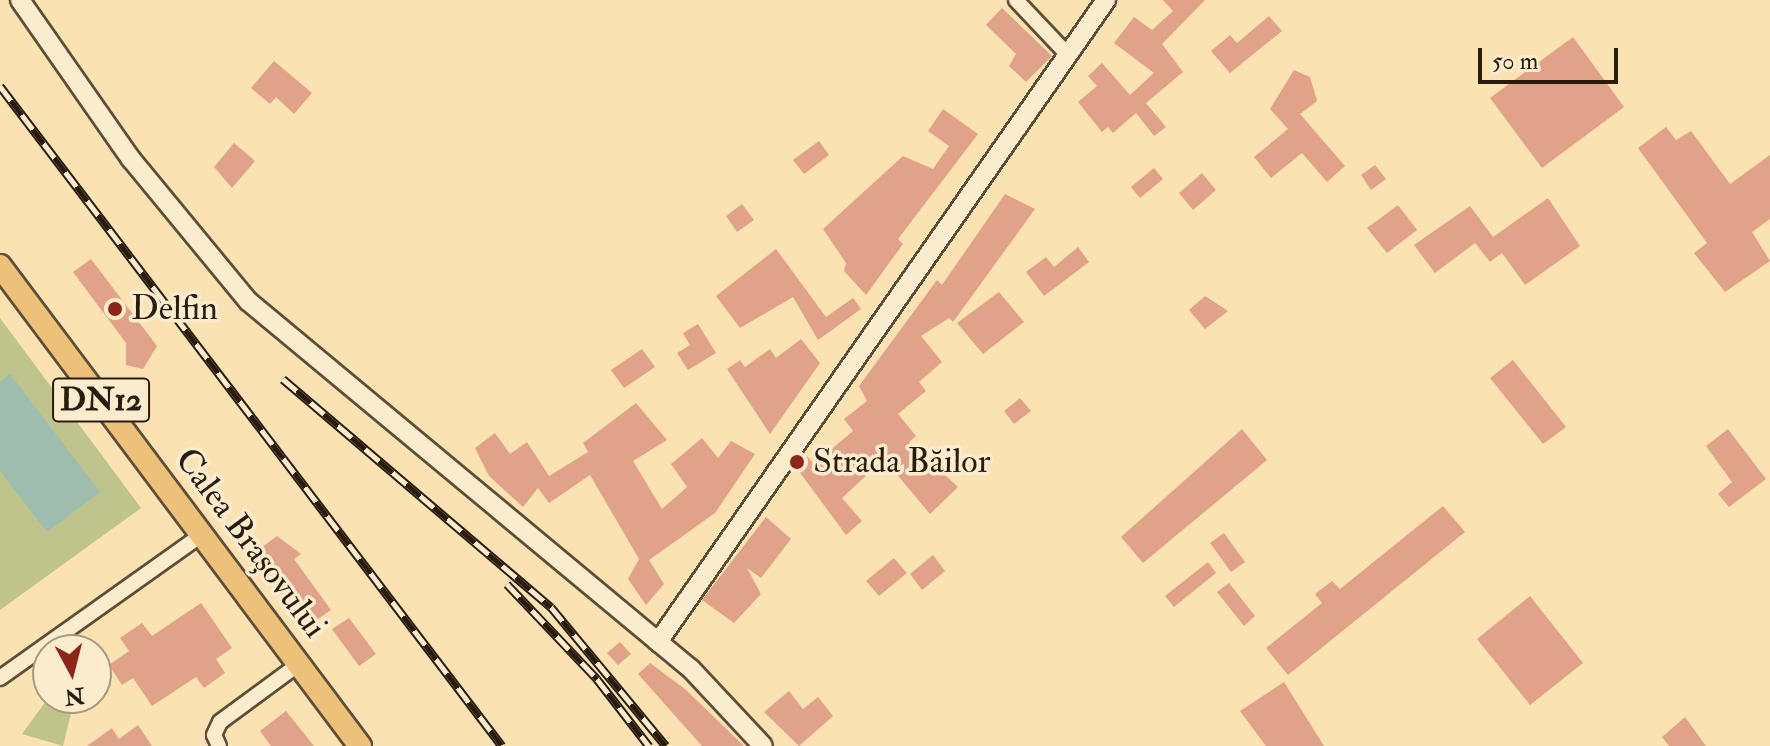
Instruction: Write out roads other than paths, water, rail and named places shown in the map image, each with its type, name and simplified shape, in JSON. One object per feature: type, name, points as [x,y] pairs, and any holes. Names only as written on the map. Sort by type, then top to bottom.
[{"type":"main road","name":"Calea Brașovului","points":[[0,266],[360,746]]},
{"type":"street","points":[[20,0],[131,159],[248,301],[716,692],[763,746]]},
{"type":"street","points":[[1016,0],[1067,54]]},
{"type":"street","points":[[658,642],[1106,0]]},
{"type":"street","points":[[0,678],[203,534]]},
{"type":"street","points":[[219,746],[214,735],[220,722],[299,664]]},
{"type":"railway","points":[[0,86],[502,746]]},
{"type":"railway","points":[[283,379],[551,607],[666,746]]},
{"type":"railway","points":[[507,584],[597,679],[649,746]]},
{"type":"place","name":"Delfin","points":[[115,309]]},
{"type":"place","name":"Strada Băilor","points":[[797,462]]}]
